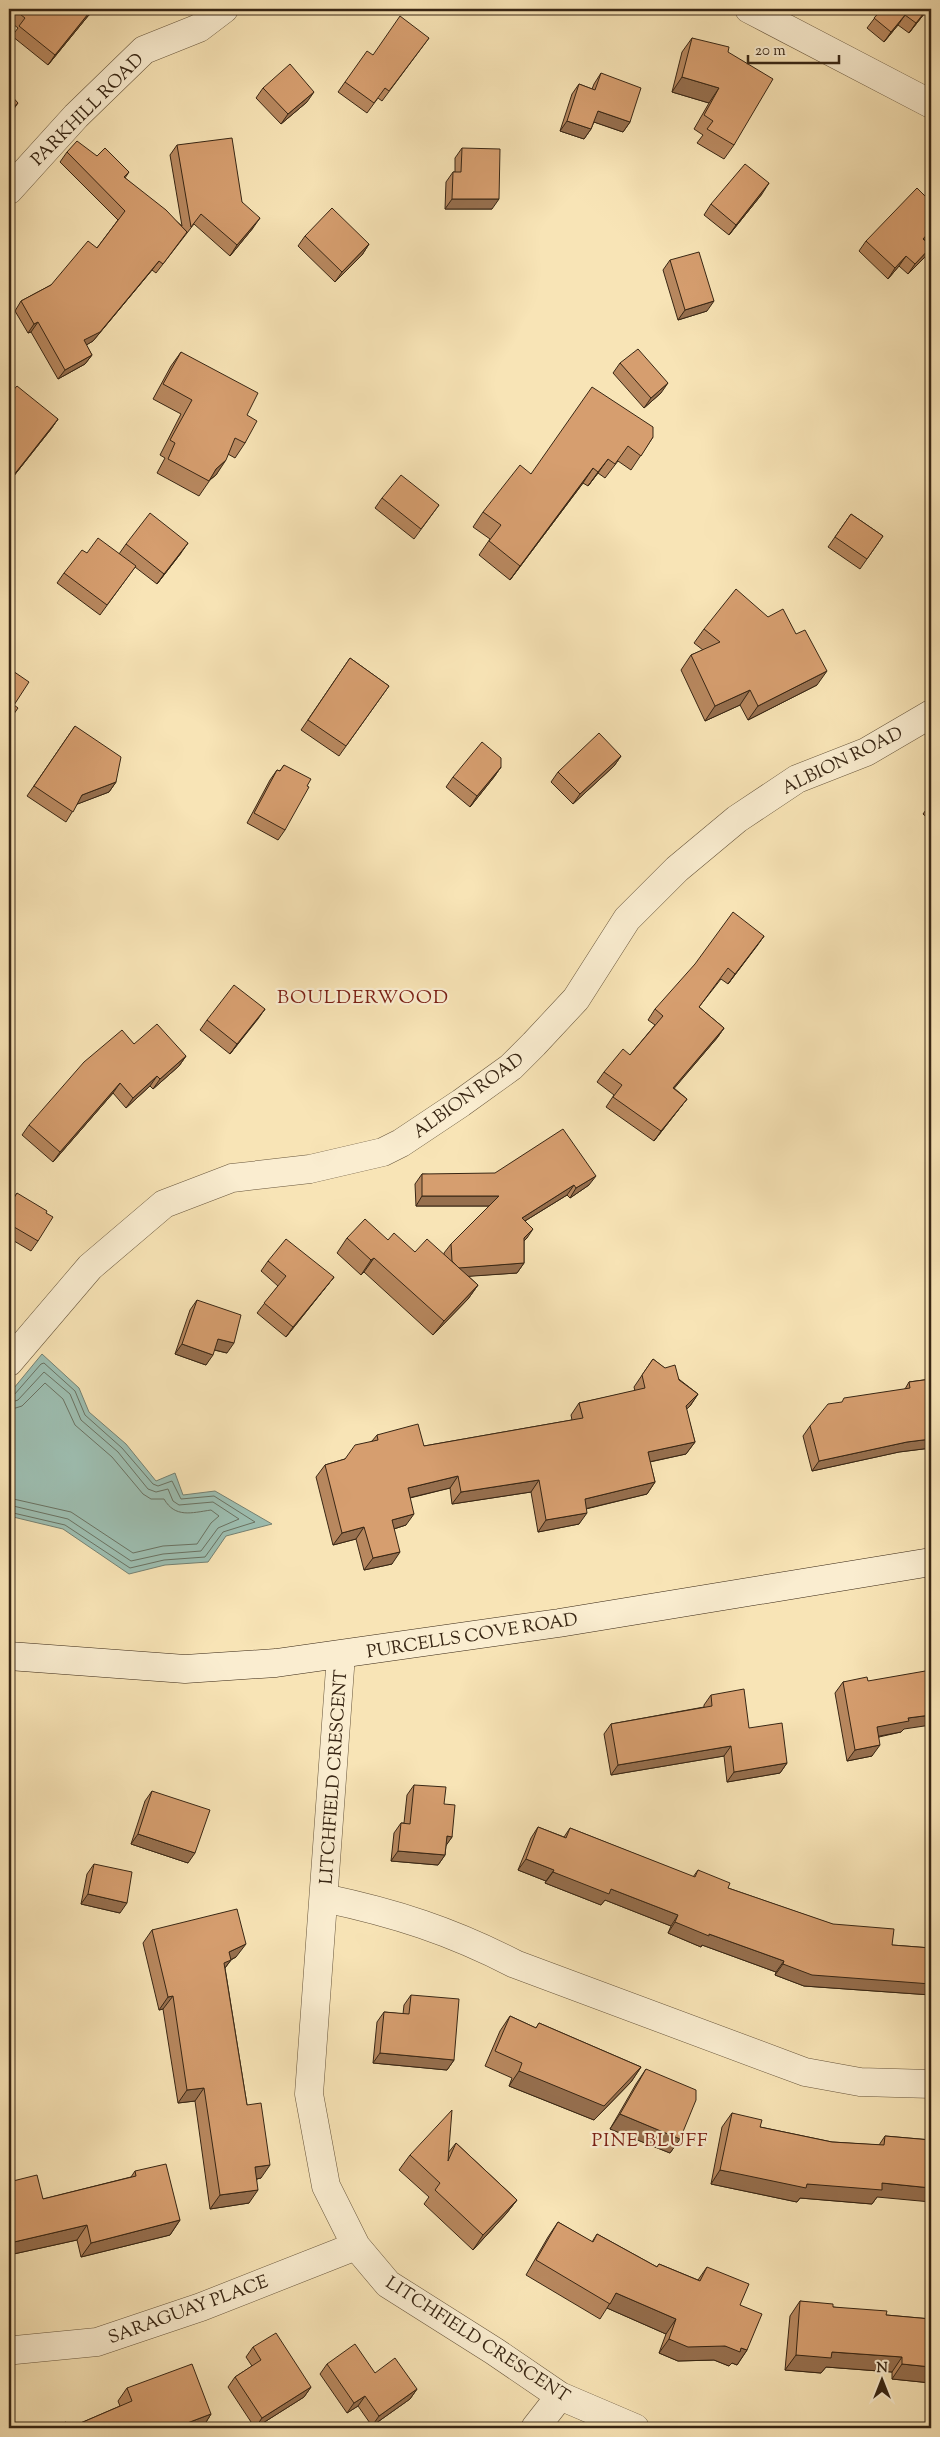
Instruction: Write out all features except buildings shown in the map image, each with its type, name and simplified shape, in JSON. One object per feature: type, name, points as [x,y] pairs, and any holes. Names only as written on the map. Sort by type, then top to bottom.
[{"type":"street","name":"PARKHILL ROAD","points":[[9,190],[76,116],[144,50],[199,28],[224,9]]},
{"type":"street","points":[[749,9],[931,104]]},
{"type":"street","name":"ALBION ROAD","points":[[9,1362],[90,1268],[164,1204],[232,1178],[310,1169],[383,1152],[401,1144],[461,1103],[511,1067],[534,1044],[576,999],[627,919],[677,869],[737,819],[797,779],[866,752],[931,714]]},
{"type":"street","name":"PURCELLS COVE ROAD","points":[[9,1656],[185,1669],[276,1663],[569,1621],[931,1562]]},
{"type":"street","name":"LITCHFIELD CRESCENT","points":[[341,1655],[330,1784],[324,1898],[309,2094],[326,2186],[356,2246],[388,2284],[494,2351],[560,2396],[635,2428]]},
{"type":"street","name":"LITCHFIELD CRESCENT","points":[[324,1898],[420,1922],[470,1941],[515,1964],[805,2072],[860,2082],[931,2084]]},
{"type":"street","name":"SARAGUAY PLACE","points":[[15,2350],[97,2342],[201,2307],[356,2246]]},
{"type":"street","points":[[536,2428],[560,2396]]},
{"type":"water","points":[[42,1354],[79,1388],[89,1412],[126,1444],[156,1481],[175,1473],[183,1495],[215,1491],[272,1524],[226,1536],[208,1562],[165,1565],[129,1574],[63,1529],[9,1516],[9,1394]]},
{"type":"district","name":"BOULDERWOOD","points":[[363,996]]},
{"type":"district","name":"PINE BLUFF","points":[[650,2139]]}]
